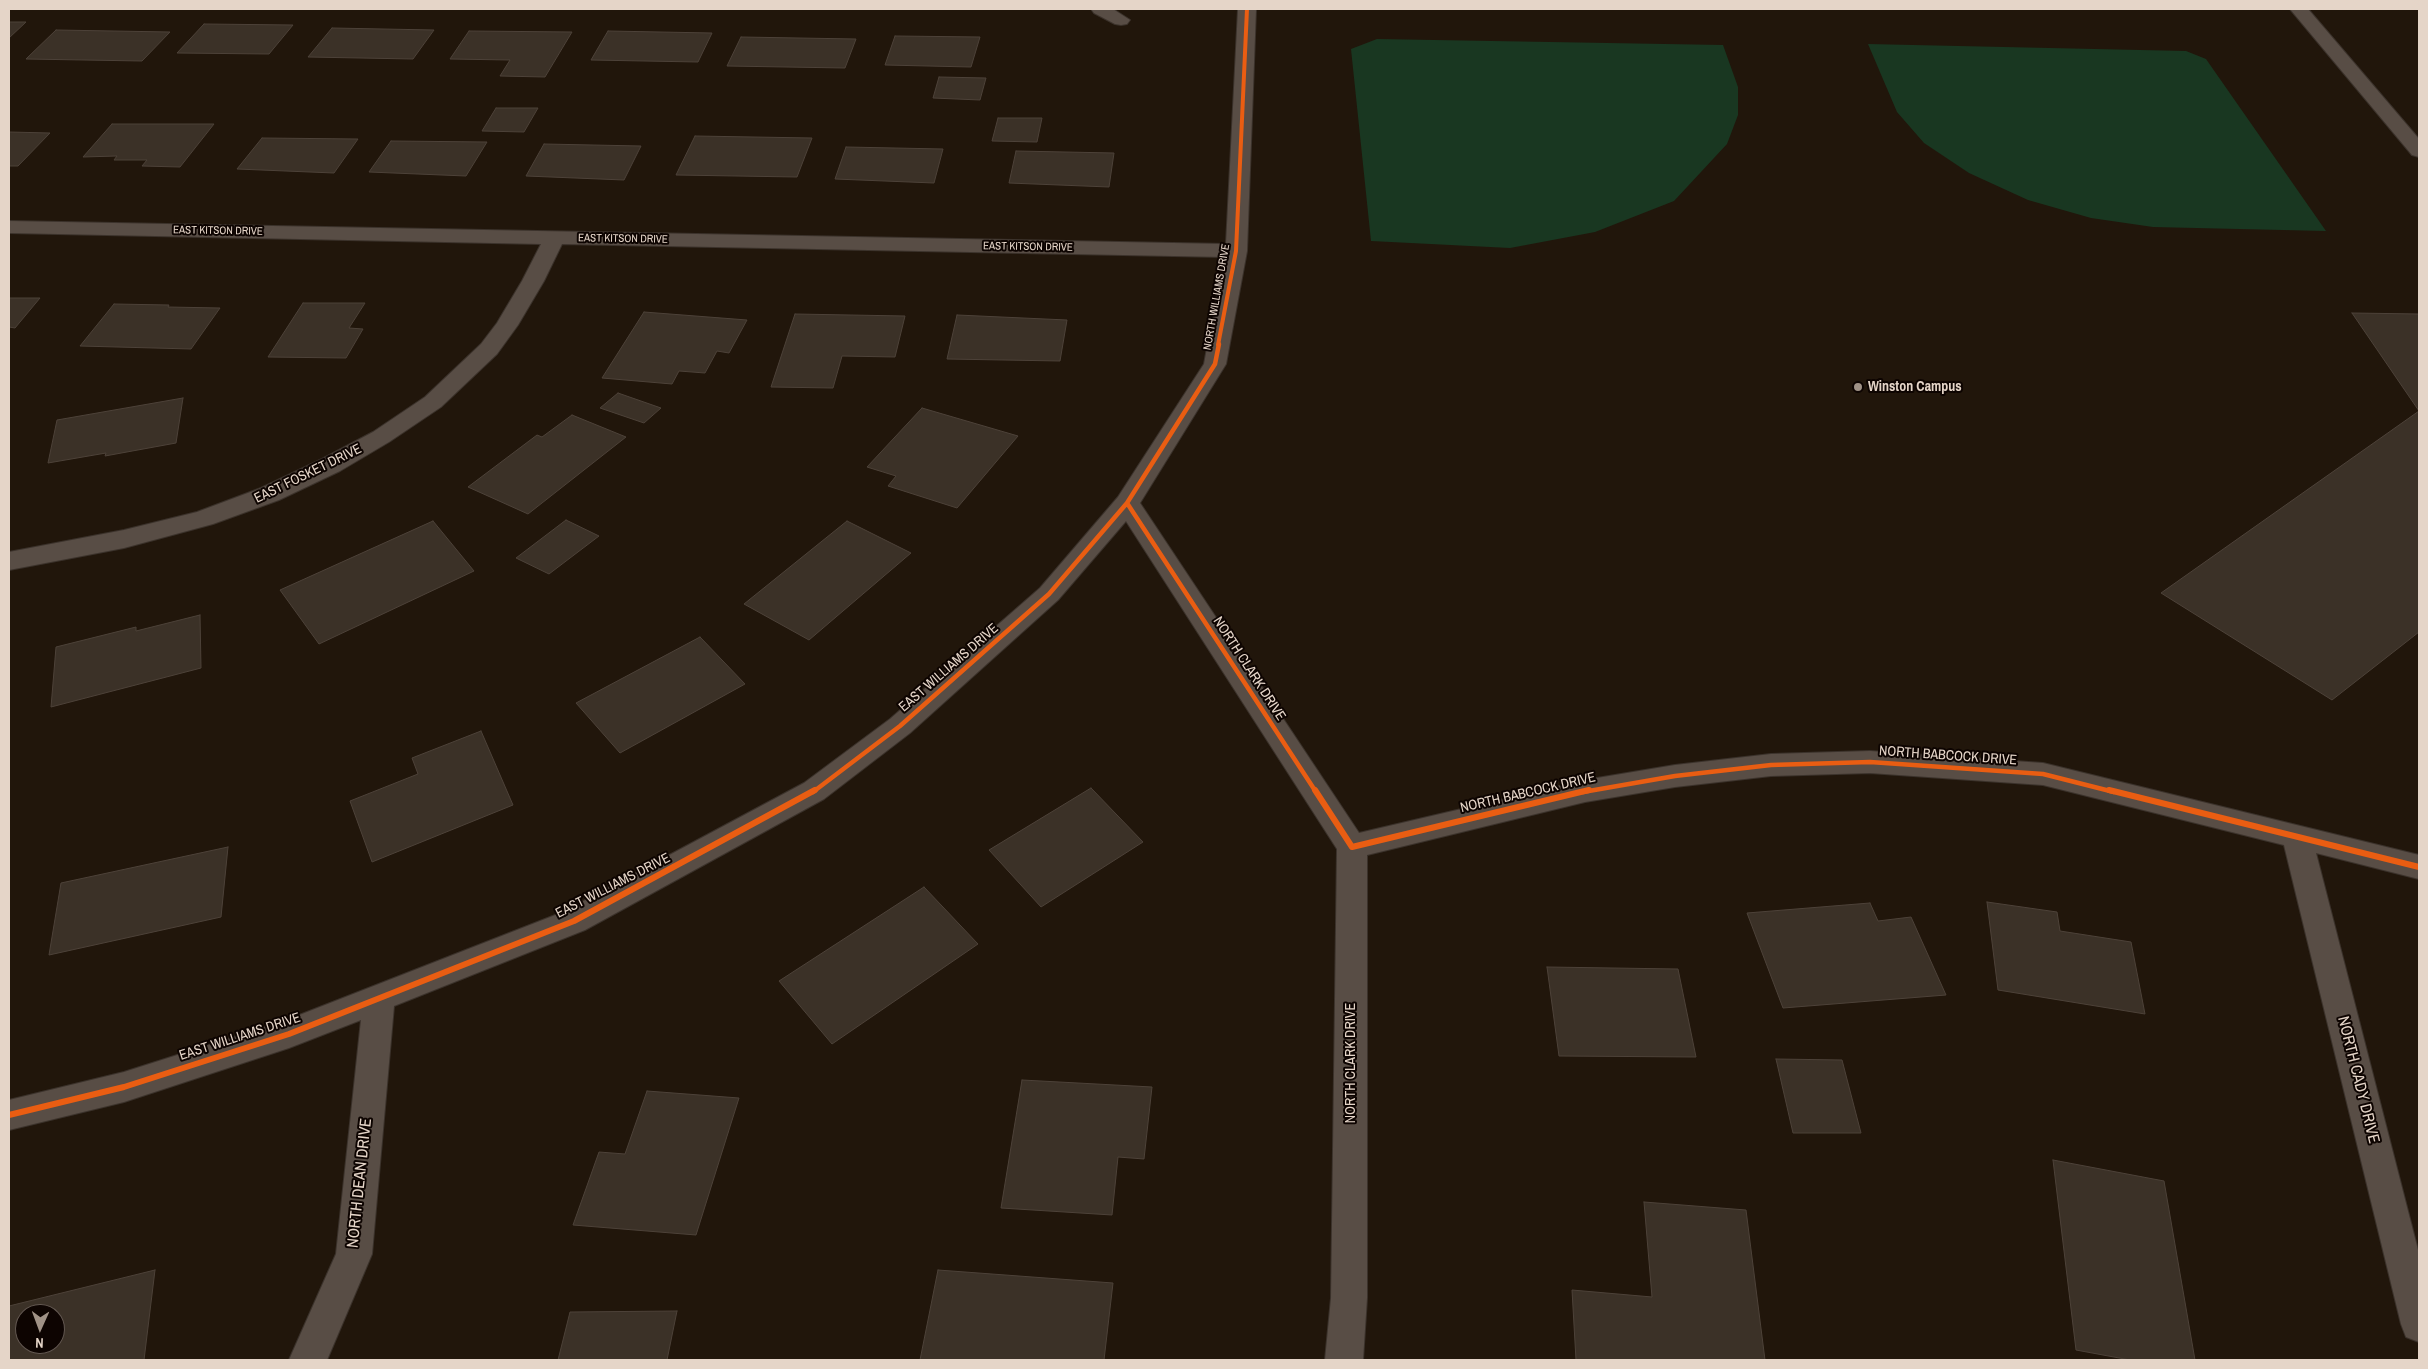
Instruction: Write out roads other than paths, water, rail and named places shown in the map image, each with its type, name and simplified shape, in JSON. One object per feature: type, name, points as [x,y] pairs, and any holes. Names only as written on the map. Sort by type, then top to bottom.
[{"type":"street","points":[[1100,9],[1121,20]]},
{"type":"street","name":"NORTH WILLIAMS DRIVE","points":[[1127,503],[1215,364],[1236,251],[1247,9]]},
{"type":"street","points":[[2298,9],[2419,151]]},
{"type":"street","name":"EAST KITSON DRIVE","points":[[9,227],[1236,251]]},
{"type":"street","name":"EAST FOSKET DRIVE","points":[[9,561],[142,534],[204,518],[270,494],[331,465],[381,437],[433,402],[469,370],[507,326],[533,281],[554,238]]},
{"type":"street","name":"NORTH CLARK DRIVE","points":[[1127,503],[1352,847],[1349,1298],[1344,1360]]},
{"type":"street","name":"EAST WILLIAMS DRIVE","points":[[9,1114],[143,1081],[289,1034],[574,922],[814,791],[900,726],[1049,594],[1127,503]]},
{"type":"street","name":"NORTH BABCOCK DRIVE","points":[[1352,847],[1585,791],[1675,776],[1771,765],[1870,762],[2043,774],[2296,835],[2419,867]]},
{"type":"street","name":"NORTH CADY DRIVE","points":[[2296,835],[2419,1324]]},
{"type":"street","name":"NORTH DEAN DRIVE","points":[[308,1360],[354,1254],[379,998]]},
{"type":"place","name":"Winston Campus","points":[[1858,387]]}]
